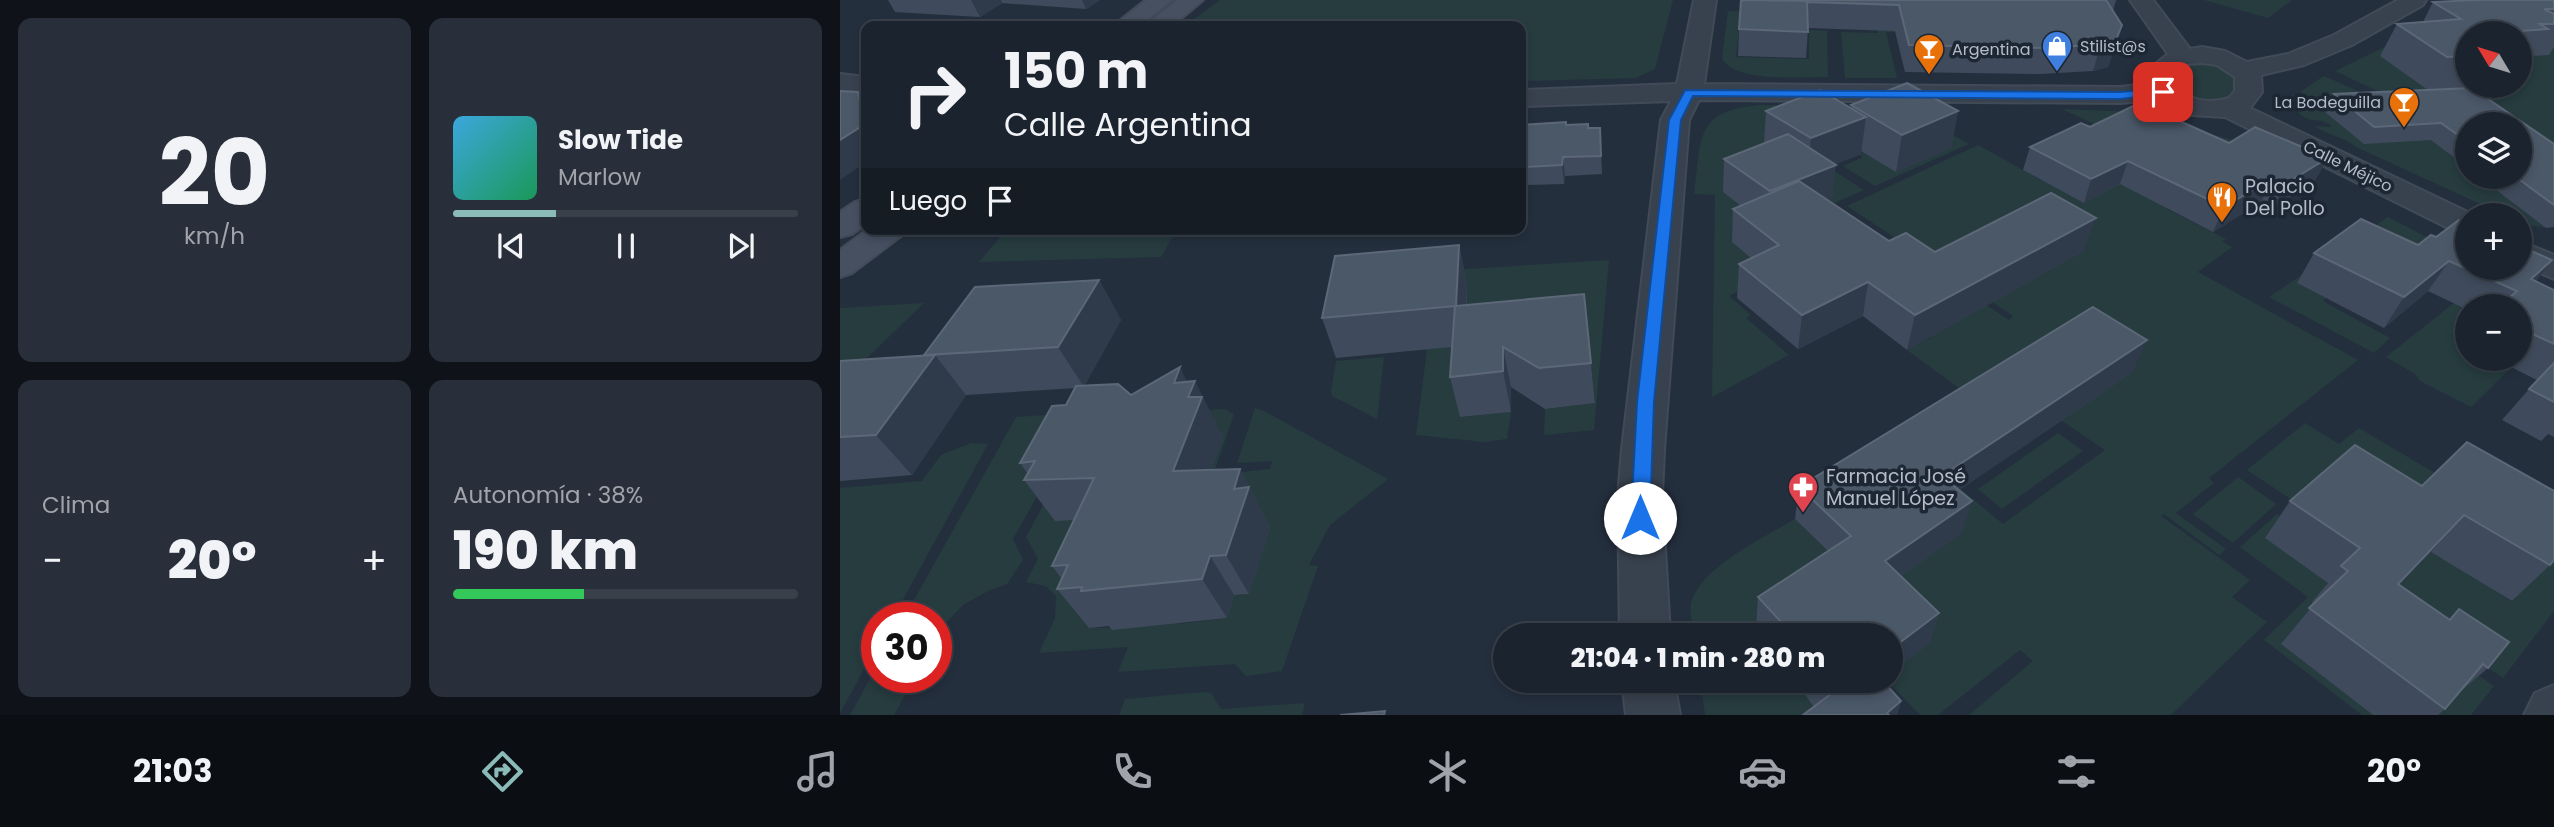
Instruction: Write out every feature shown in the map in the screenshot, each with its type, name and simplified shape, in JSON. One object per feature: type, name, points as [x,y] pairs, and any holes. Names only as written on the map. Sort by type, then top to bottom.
[{"type":"main road","points":[[1132,21],[1161,0]]},
{"type":"main road","points":[[1164,21],[1192,0]]},
{"type":"main road","points":[[840,227],[861,212]]},
{"type":"main road","points":[[840,266],[881,235]]},
{"type":"street","points":[[1645,623],[1640,496],[1645,402],[1675,120],[1689,92],[1705,0]]},
{"type":"street","points":[[2141,0],[2183,57]]},
{"type":"street","points":[[2245,70],[2251,82],[2249,92],[2228,108],[2196,108],[2180,104],[2163,92],[2159,80],[2161,72],[2168,64],[2183,57],[2213,57],[2245,70],[2295,61],[2343,40],[2415,0]]},
{"type":"street","points":[[840,82],[861,84]]},
{"type":"street","points":[[1526,98],[1689,92],[2120,95],[2163,92]]},
{"type":"street","name":"Calle Méjico","points":[[2228,108],[2455,219]]},
{"type":"street","points":[[2532,257],[2554,268]]},
{"type":"street","points":[[1650,693],[1653,715]]},
{"type":"green space","points":[[1220,0],[1673,0],[1655,69],[1636,78],[1526,81],[1526,21],[1192,21]]},
{"type":"green space","points":[[1873,0],[2043,0],[1886,32],[1897,78],[1845,78],[1841,32],[1878,33]]},
{"type":"green space","points":[[2204,0],[2292,0],[2268,18]]},
{"type":"green space","points":[[1728,11],[1774,12],[1774,25],[1739,24],[1736,57],[1809,59],[1809,30],[1827,31],[1828,77],[1770,77],[1740,72],[1729,66],[1722,58]]},
{"type":"green space","points":[[2403,38],[2446,90],[2455,90],[2455,98],[2532,98],[2532,51],[2554,39],[2554,167],[2532,139],[2532,112],[2481,112],[2461,106],[2463,112],[2455,112],[2455,189],[2495,189],[2513,203],[2478,203],[2319,129],[2314,126],[2332,127],[2301,115],[2289,99],[2292,94],[2304,104],[2313,103],[2300,92],[2324,76],[2365,94],[2392,98],[2335,71]]},
{"type":"green space","points":[[2210,60],[2237,73],[2235,93],[2220,103],[2186,100],[2174,86],[2176,73],[2186,64]]},
{"type":"green space","points":[[1759,105],[1900,107],[1724,192],[1739,204],[1748,200],[1755,282],[1729,296],[1751,315],[1746,318],[1789,355],[1712,397],[1715,195],[1694,194],[1698,158],[1705,132],[1712,122],[1722,114],[1738,108]]},
{"type":"green space","points":[[2062,109],[2139,112],[2106,130]]},
{"type":"green space","points":[[1910,111],[1969,144],[1875,186],[1843,166],[1863,157],[1859,154],[1866,151],[1896,172],[1920,161]]},
{"type":"green space","points":[[2211,134],[2239,142],[2165,208],[2226,239],[2222,241],[2232,247],[2198,272],[2358,360],[2209,478],[2214,483],[2176,513],[2226,549],[2219,555],[2164,514],[2161,516],[2250,580],[2232,597],[2267,622],[2171,715],[1969,715],[2033,661],[2020,650],[1938,715],[1920,715],[1899,693],[1903,693],[1903,654],[1929,644],[1903,628],[1903,623],[1894,623],[1862,604],[1912,568],[1924,458],[2003,524],[2105,450],[2062,421],[1979,403],[1907,350],[1930,338],[1945,324],[1949,327],[1969,315],[1890,241],[2009,320],[2013,316],[1992,302],[2084,251],[1950,274],[1847,206],[1978,145],[2043,181],[2190,145]]},
{"type":"green space","points":[[1828,167],[1864,190],[1823,208]]},
{"type":"green space","points":[[2388,217],[2455,252],[2455,259],[2317,268],[2297,283],[2326,298],[2323,301],[2390,338],[2374,353],[2269,297]]},
{"type":"green space","points":[[2532,217],[2546,228],[2532,226]]},
{"type":"green space","points":[[1002,235],[1174,235],[1161,257],[979,262]]},
{"type":"green space","points":[[1609,260],[1594,430],[1544,435],[1545,409],[1595,403],[1588,334],[1461,417],[1511,412],[1507,439],[1485,442],[1416,435],[1427,349],[1353,276]]},
{"type":"green space","points":[[2455,302],[2455,371],[2508,371],[2471,407],[2420,381],[2415,374],[2386,357]]},
{"type":"green space","points":[[924,303],[840,384],[840,308]]},
{"type":"green space","points":[[1384,357],[1377,419],[1332,396],[1336,361]]},
{"type":"green space","points":[[1255,408],[1388,479],[1330,525],[1309,565],[1318,566],[1282,671],[1246,676],[1235,664],[1118,672],[1128,647],[1039,653],[1055,618],[1056,597],[1046,586],[1026,582],[1038,559],[1026,537],[1090,418],[1078,519],[1090,628],[1136,627],[1145,602],[1187,599],[1179,624],[1227,618],[1234,595],[1249,594],[1232,473],[1270,469],[1272,461],[1237,463]]},
{"type":"green space","points":[[1224,409],[1234,414],[1201,510],[1210,438],[1215,422],[1181,412]]},
{"type":"green space","points":[[1075,413],[1081,418],[1013,539],[1023,560],[1007,584],[963,605],[952,617],[952,602],[913,602],[1016,417]]},
{"type":"green space","points":[[2305,423],[2339,444],[2359,428],[2487,504],[2421,494],[2301,506],[2247,470]]},
{"type":"green space","points":[[2058,433],[2083,451],[2002,509],[1978,489]]},
{"type":"green space","points":[[971,443],[988,444],[902,602],[861,602],[861,675],[840,713],[840,488],[922,481],[941,455]]},
{"type":"green space","points":[[2238,477],[2276,504],[2233,543],[2193,514]]},
{"type":"green space","points":[[2277,514],[2342,574],[2313,603],[2330,614],[2366,699],[2361,706],[2373,715],[2362,715],[2264,640],[2308,597],[2240,547]]},
{"type":"green space","points":[[1795,519],[1821,544],[1838,552],[1774,623],[1692,623],[1691,603],[1697,590],[1720,565]]},
{"type":"green space","points":[[2554,551],[2554,611],[2503,678],[2400,607],[2395,589],[2431,552],[2440,558],[2446,552],[2459,567],[2512,602]]},
{"type":"green space","points":[[2475,673],[2494,686],[2471,715],[2430,715]]},
{"type":"green space","points":[[862,693],[906,693],[894,715],[850,715]]},
{"type":"green space","points":[[1211,693],[1221,709],[1305,703],[1302,715],[1119,715],[1125,699]]},
{"type":"green space","points":[[1702,693],[1812,693],[1824,715],[1705,715]]},
{"type":"building","points":[[1741,0],[2106,0],[2122,25],[2116,40],[2101,44],[2047,48],[1909,45],[1899,5],[1807,2],[1808,32],[1739,29]]},
{"type":"building","points":[[2554,0],[2554,9],[2544,9],[2554,14],[2554,24],[2540,24],[2548,29],[2532,30],[2532,21],[2455,21],[2455,57],[2447,57],[2397,24],[2461,19],[2433,2]]},
{"type":"building","points":[[1907,83],[1958,111],[1902,135],[1851,105]]},
{"type":"building","points":[[2455,89],[2455,98],[2487,98],[2507,112],[2455,112],[2455,133],[2441,123],[2374,127],[2334,94]]},
{"type":"building","points":[[1820,90],[1866,117],[1811,138],[1766,111]]},
{"type":"building","points":[[840,91],[858,92],[861,127],[840,140]]},
{"type":"building","points":[[2139,103],[2229,143],[2255,127],[2328,158],[2285,184],[2273,178],[2224,207],[2128,161],[2091,179],[2030,147],[2081,123],[2090,127]]},
{"type":"building","points":[[1566,122],[1566,125],[1588,124],[1588,128],[1600,128],[1601,156],[1563,157],[1562,165],[1526,167],[1526,125]]},
{"type":"building","points":[[2532,129],[2554,144],[2554,205],[2532,189]]},
{"type":"building","points":[[1788,134],[1836,165],[1770,191],[1724,159]]},
{"type":"building","points":[[1799,181],[1889,241],[1906,233],[1935,252],[2051,193],[2096,218],[1915,315],[1868,282],[1802,315],[1739,264],[1779,245],[1733,209]]},
{"type":"building","points":[[2361,219],[2418,245],[2431,235],[2436,237],[2455,223],[2455,264],[2449,261],[2404,297],[2314,253]]},
{"type":"building","points":[[1459,245],[1456,306],[1584,294],[1591,363],[1539,368],[1503,347],[1503,371],[1450,377],[1455,306],[1322,318],[1335,256]]},
{"type":"building","points":[[2532,251],[2552,260],[2532,278]]},
{"type":"building","points":[[2532,279],[2554,290],[2554,344],[2532,334],[2532,294],[2514,294],[2517,291],[2492,280]]},
{"type":"building","points":[[1099,280],[1058,347],[924,355],[975,287]]},
{"type":"building","points":[[2093,307],[2147,340],[1942,476],[1972,501],[1885,561],[1939,613],[1903,640],[1903,623],[1782,623],[1758,597],[1851,536],[1799,487]]},
{"type":"building","points":[[935,355],[876,435],[840,437],[840,361]]},
{"type":"building","points":[[2554,363],[2554,402],[2529,389]]},
{"type":"building","points":[[1180,367],[1174,383],[1195,381],[1188,397],[1202,397],[1173,471],[1240,469],[1234,489],[1249,487],[1226,555],[1210,556],[1202,579],[1081,591],[1082,587],[1057,589],[1068,565],[1052,566],[1094,478],[1024,480],[1035,461],[1020,463],[1052,406],[1066,405],[1076,386],[1118,384],[1131,395]]},
{"type":"building","points":[[2467,442],[2554,491],[2554,560],[2550,565],[2464,515],[2398,584],[2450,620],[2459,609],[2509,642],[2488,668],[2483,664],[2445,709],[2309,608],[2348,571],[2341,566],[2360,548],[2290,501],[2355,445],[2422,486]]},
{"type":"building","points":[[1832,693],[1894,693],[1901,701],[1887,713],[1889,715],[1803,715]]},
{"type":"building","points":[[1385,711],[1384,715],[1340,715]]},
{"type":"place","name":"Stilist@s","points":[[2057,73]]},
{"type":"place","name":"Argentina","points":[[1929,76]]},
{"type":"place","name":"La Bodeguilla","points":[[2404,129]]},
{"type":"place","name":"Palacio Del Pollo","points":[[2222,224]]},
{"type":"place","name":"Farmacia José Manuel López","points":[[1803,514]]},
{"type":"route","points":[[1640,518],[1645,402],[1675,120],[1689,92],[2120,95],[2163,92]]}]
